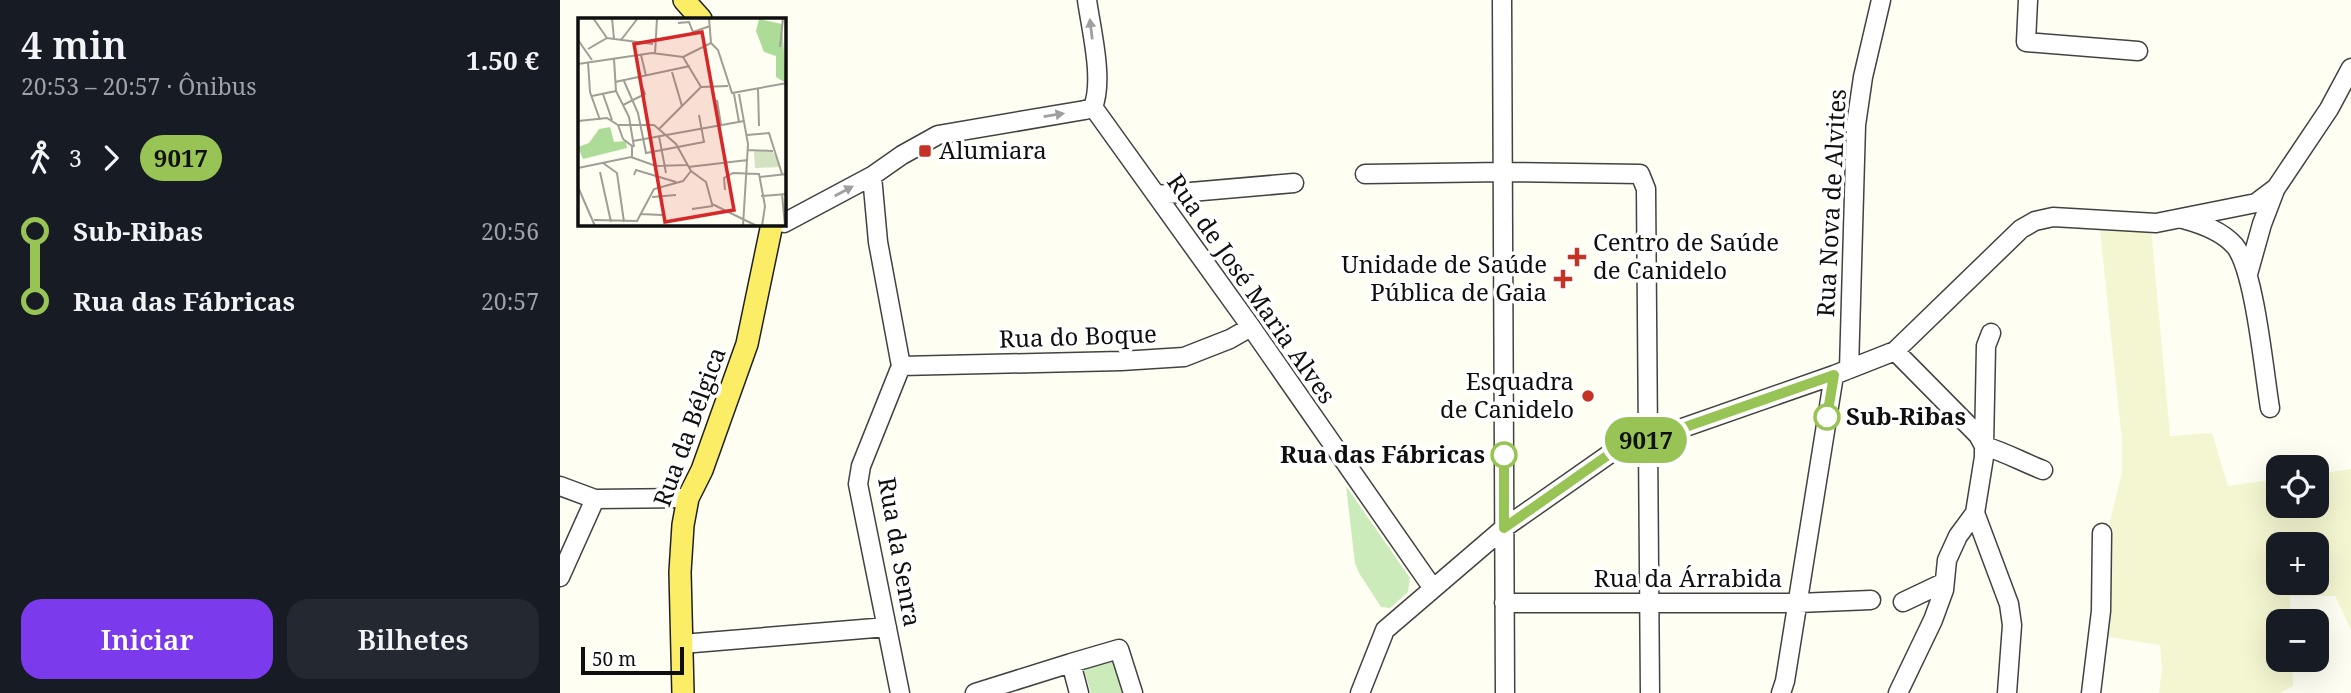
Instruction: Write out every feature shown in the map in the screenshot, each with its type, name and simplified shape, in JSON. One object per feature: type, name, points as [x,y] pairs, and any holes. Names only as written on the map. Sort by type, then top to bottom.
[{"type":"main road","points":[[684,0],[700,18]]},
{"type":"main road","name":"Rua da Bélgica","points":[[683,693],[680,572],[688,498],[702,470],[747,345],[777,226]]},
{"type":"street","points":[[786,220],[872,176],[938,135],[1093,107],[1097,97],[1096,75],[1087,0]]},
{"type":"street","points":[[1502,0],[1505,693]]},
{"type":"street","name":"Rua Nova de Alvites","points":[[1781,693],[1842,372],[1856,125],[1863,77],[1881,0]]},
{"type":"street","points":[[2028,0],[2026,42],[2138,51]]},
{"type":"street","points":[[2248,274],[2262,223],[2276,188],[2329,109],[2351,68]]},
{"type":"street","name":"Rua de José Maria Alves","points":[[1093,107],[1251,327],[1432,587]]},
{"type":"street","points":[[1365,174],[1640,174],[1646,189],[1650,693]]},
{"type":"street","points":[[872,176],[878,242],[901,366]]},
{"type":"street","points":[[1156,195],[1294,183]]},
{"type":"street","points":[[1360,693],[1385,629],[1504,528],[1611,453],[1895,351],[2021,229],[2035,221],[2053,217],[2156,223],[2256,203],[2276,188]]},
{"type":"street","points":[[2180,218],[2221,233],[2235,247],[2248,274],[2270,408]]},
{"type":"street","name":"Rua do Boque","points":[[901,366],[1121,362],[1184,357],[1230,339],[1251,327]]},
{"type":"street","points":[[1991,333],[1986,346],[1984,446],[1975,513],[2009,604],[2012,625],[2007,693]]},
{"type":"street","points":[[1895,351],[1978,435],[1984,446],[2007,453],[2014,459],[2043,470]]},
{"type":"street","name":"Rua da Senra","points":[[900,693],[858,484],[861,466],[901,366]]},
{"type":"street","points":[[560,486],[595,499],[688,498]]},
{"type":"street","points":[[560,577],[595,499]]},
{"type":"street","points":[[1898,693],[1933,620],[1944,590],[1947,560],[1958,536],[1975,513]]},
{"type":"street","points":[[2091,693],[2101,611],[2102,533]]},
{"type":"street","points":[[1903,602],[1943,583]]},
{"type":"street","name":"Rua da Árrabida","points":[[1504,603],[1798,603],[1871,600]]},
{"type":"street","points":[[682,644],[887,627]]},
{"type":"street","points":[[975,693],[1119,649],[1133,693]]},
{"type":"street","points":[[1071,663],[1079,693]]},
{"type":"green space","points":[[2151,228],[2170,436],[2212,433],[2228,486],[2266,481],[2266,518],[2329,518],[2329,472],[2351,469],[2351,630],[2335,596],[2290,596],[2291,609],[2266,609],[2266,672],[2292,672],[2293,686],[2280,693],[2159,693],[2162,669],[2160,645],[2103,636],[2110,521],[2122,472],[2122,440],[2100,230]]},
{"type":"green space","points":[[1346,486],[1410,578],[1408,592],[1390,608],[1381,607],[1355,563]]},
{"type":"green space","points":[[1114,660],[1124,693],[1091,693],[1084,670]]},
{"type":"bus line","name":"9017","points":[[1504,455],[1504,528],[1611,453],[1834,375],[1827,417]]},
{"type":"place","name":"Alumiara","points":[[925,151]]},
{"type":"place","name":"Centro de Saúde de Canidelo","points":[[1577,257]]},
{"type":"place","name":"Unidade de Saúde Pública de Gaia","points":[[1563,279]]},
{"type":"place","name":"Esquadra de Canidelo","points":[[1588,396]]},
{"type":"place","name":"Sub-Ribas","points":[[1827,417]]},
{"type":"place","name":"Rua das Fábricas","points":[[1504,455]]}]
